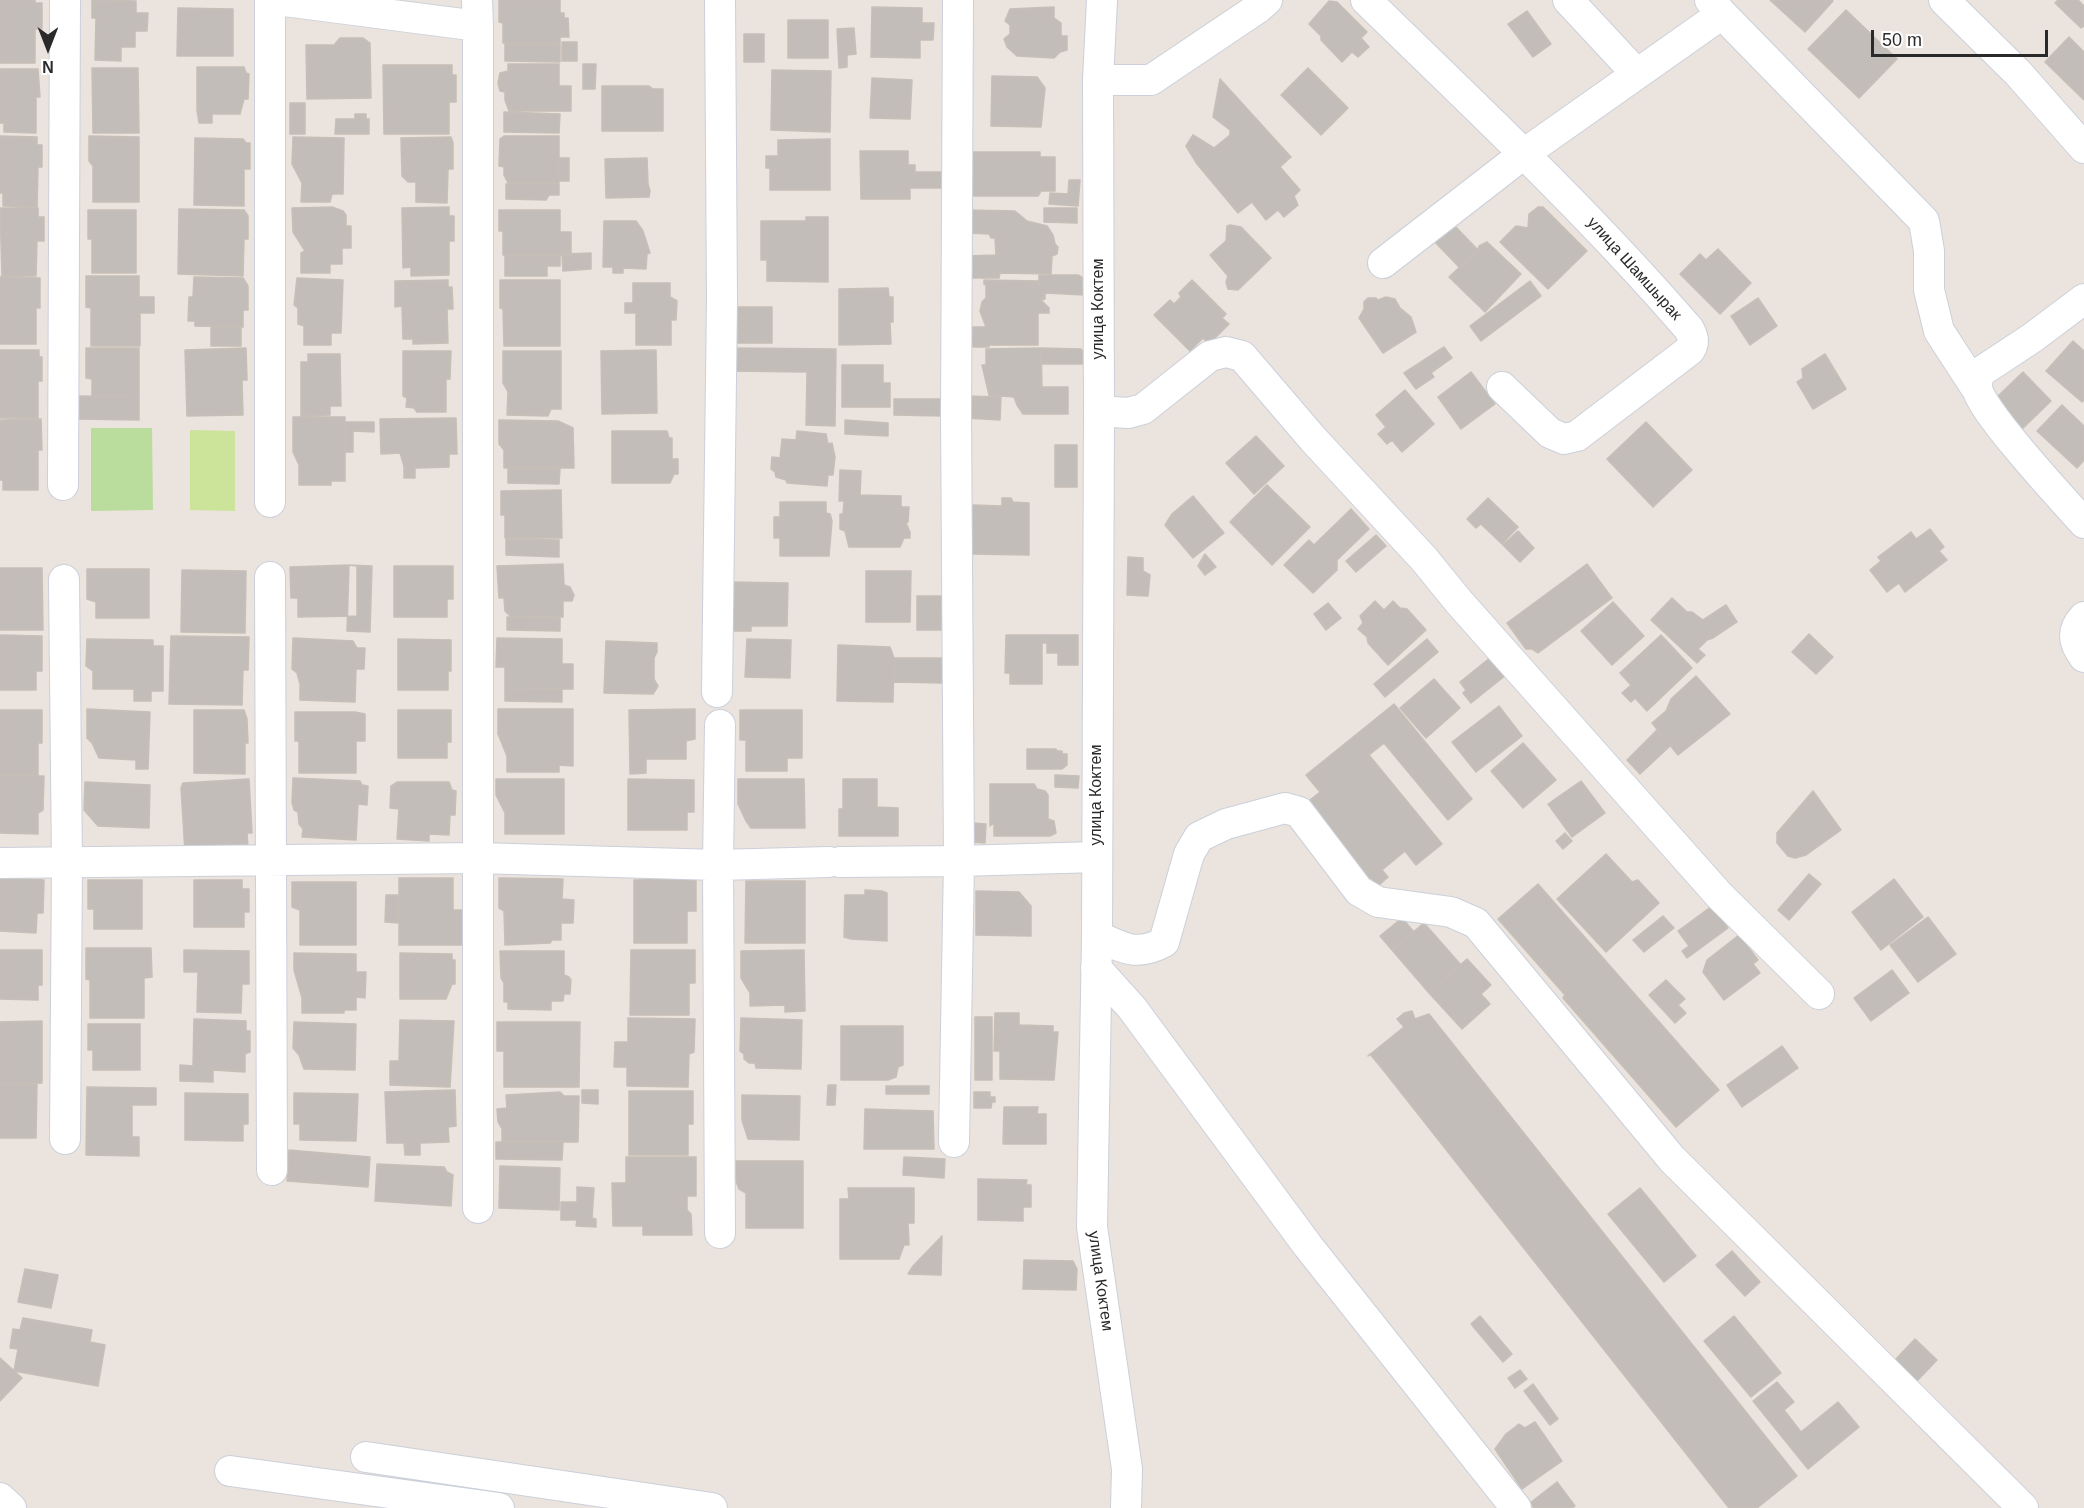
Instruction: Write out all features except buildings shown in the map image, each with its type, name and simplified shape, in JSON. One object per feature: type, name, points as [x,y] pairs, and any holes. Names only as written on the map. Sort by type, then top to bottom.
[{"type":"street","points":[[63,485],[65,0]]},
{"type":"street","points":[[270,0],[270,502]]},
{"type":"street","points":[[277,0],[478,13],[478,1208]]},
{"type":"street","points":[[717,692],[722,299],[720,0]]},
{"type":"street","points":[[954,1142],[959,861],[956,414],[958,0]]},
{"type":"street","name":"улица Коктем","points":[[1102,0],[1098,80],[1097,936],[1092,1227],[1127,1469],[1126,1508]]},
{"type":"street","points":[[1098,80],[1151,80],[1267,0]]},
{"type":"street","points":[[1366,0],[1525,153]]},
{"type":"street","points":[[1568,0],[1636,74]]},
{"type":"street","points":[[1944,0],[2018,73],[2084,148]]},
{"type":"street","points":[[1383,263],[1525,153],[1636,74],[1716,7],[1924,221],[1929,251],[1929,290],[1939,331],[1983,402],[2026,458],[2084,523]]},
{"type":"street","name":"улица Шамшырак","points":[[1502,387],[1550,433],[1564,439],[1577,436],[1690,350],[1693,345],[1693,337],[1689,329],[1635,267],[1525,153]]},
{"type":"street","points":[[1976,388],[1979,373],[2032,338],[2084,299]]},
{"type":"street","points":[[1099,411],[1128,413],[1143,409],[1210,356],[1226,352],[1242,356],[1313,439],[1424,559],[1459,602],[1719,895],[1819,994]]},
{"type":"street","points":[[270,578],[272,1170]]},
{"type":"street","points":[[64,580],[67,863],[65,1139]]},
{"type":"street","points":[[2084,617],[2075,631],[2075,645],[2084,657]]},
{"type":"street","points":[[720,725],[718,865],[720,1233]]},
{"type":"street","points":[[1097,936],[1130,950],[1150,950],[1164,942],[1186,862],[1200,837],[1226,824],[1285,808],[1299,812],[1359,891],[1378,902],[1451,912],[1476,923],[1672,1159],[2023,1508]]},
{"type":"street","points":[[0,863],[478,858],[718,865],[1097,857]]},
{"type":"street","points":[[1096,968],[1132,1008],[1308,1246],[1516,1508]]},
{"type":"street","points":[[366,1457],[712,1508]]},
{"type":"street","points":[[230,1471],[499,1508]]},
{"type":"street","points":[[0,1498],[11,1508]]},
{"type":"green space","points":[[91,428],[152,428],[153,510],[91,511]]},
{"type":"green space","points":[[190,430],[235,431],[235,511],[190,510]]}]
